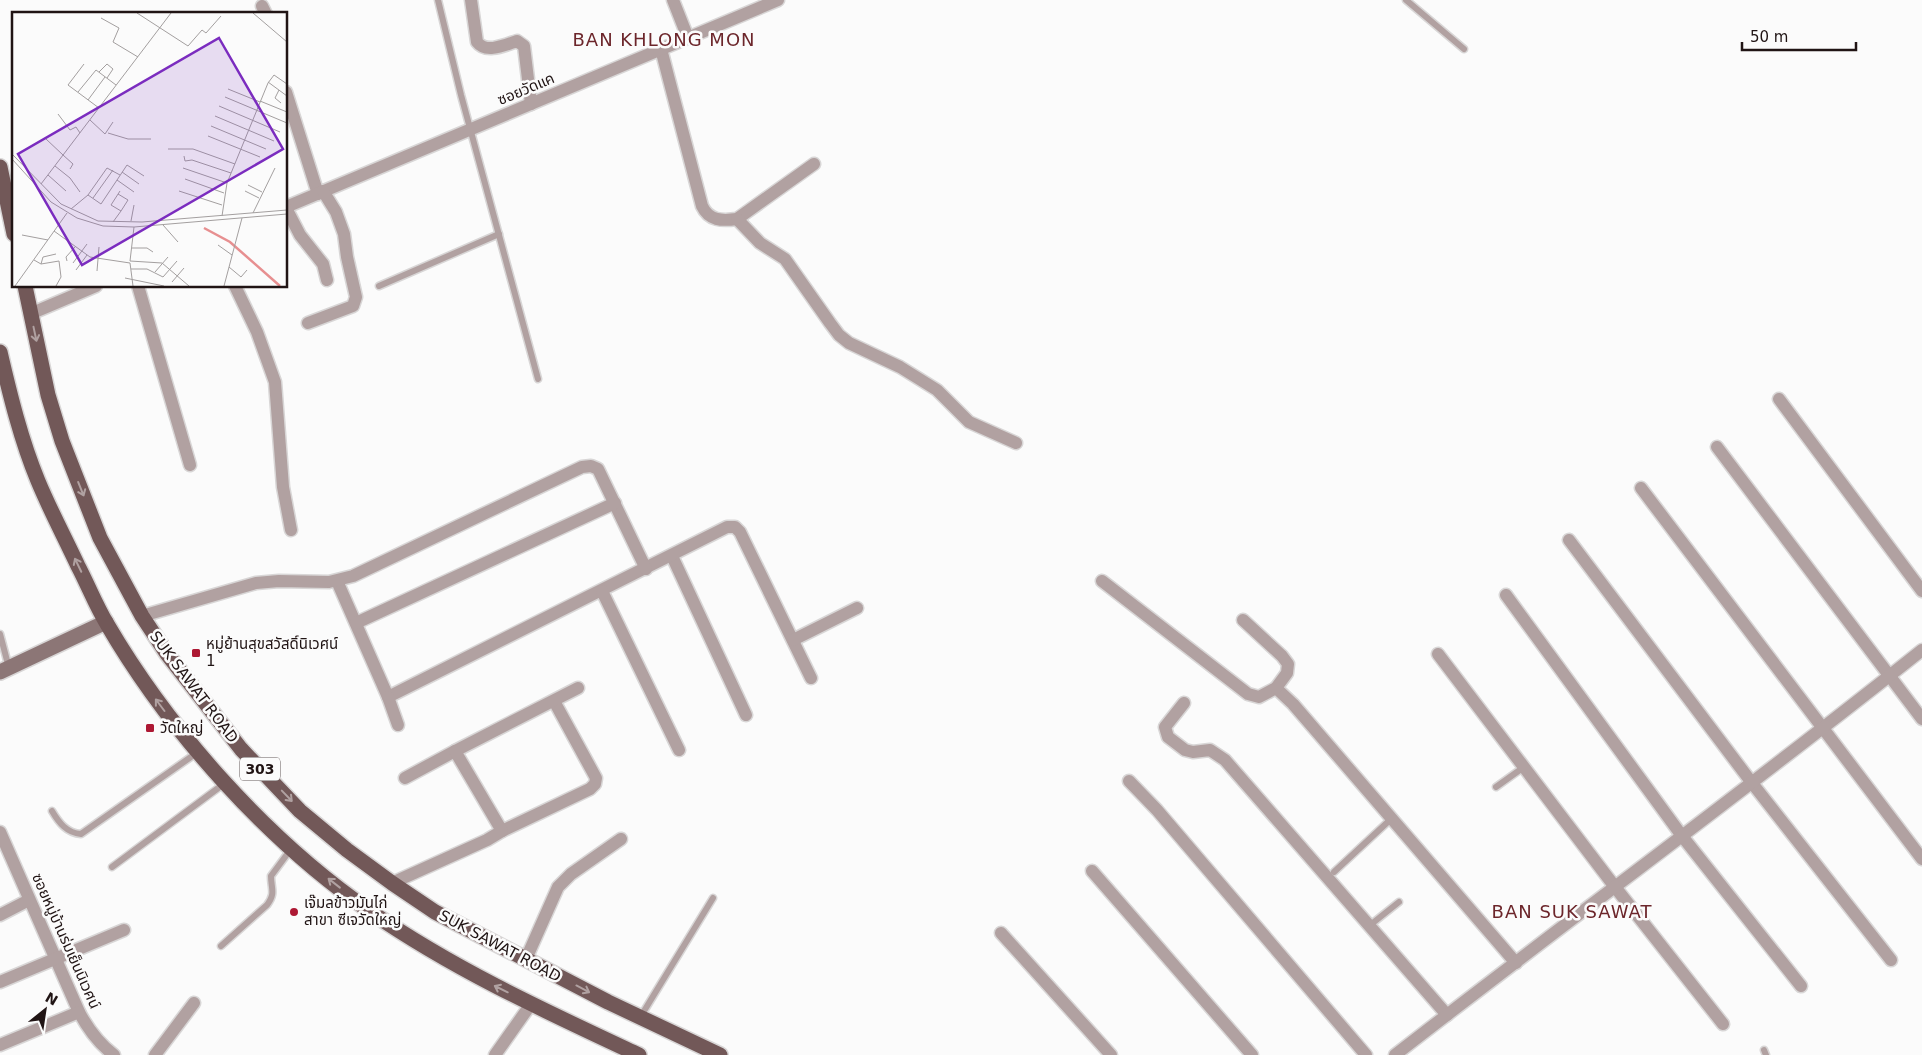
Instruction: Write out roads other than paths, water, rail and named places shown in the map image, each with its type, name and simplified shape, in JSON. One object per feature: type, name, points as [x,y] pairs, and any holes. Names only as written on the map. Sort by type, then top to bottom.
[{"type":"main road","points":[[0,167],[12,224]]},
{"type":"main road","name":"SUK SAWAT ROAD","points":[[25,288],[48,395],[62,441],[100,538],[142,616],[166,654],[241,749],[300,811],[347,850],[435,912],[720,1055]]},
{"type":"main road","name":"303","points":[[0,352],[8,385],[37,479],[106,622],[160,706],[226,783],[265,823],[313,867],[370,911],[417,942],[477,977],[639,1055]]},
{"type":"street","points":[[471,0],[477,42],[480,46],[486,48],[495,47],[518,41],[524,46],[532,104]]},
{"type":"street","points":[[673,0],[688,38]]},
{"type":"street","name":"ซอยวัดแค","points":[[288,206],[775,1]]},
{"type":"street","points":[[661,49],[702,206],[709,216],[717,220],[737,218],[814,164]]},
{"type":"street","points":[[288,98],[321,193],[336,212],[344,234],[356,298],[353,306],[308,323]]},
{"type":"street","points":[[288,211],[300,235],[323,264],[327,280]]},
{"type":"street","points":[[737,218],[760,243],[785,259],[830,323],[849,343],[900,367],[937,390],[969,422],[1016,443]]},
{"type":"street","points":[[30,314],[91,288]]},
{"type":"street","points":[[139,288],[190,465]]},
{"type":"street","points":[[236,288],[261,341],[275,382],[283,487],[291,530]]},
{"type":"street","points":[[1778,400],[1922,591]]},
{"type":"street","points":[[1717,447],[1922,719]]},
{"type":"street","points":[[142,616],[256,582],[279,580],[337,581],[353,576],[582,466],[591,466],[598,469],[646,569]]},
{"type":"street","points":[[1641,488],[1922,859]]},
{"type":"street","points":[[356,623],[614,503]]},
{"type":"street","points":[[388,697],[727,527],[734,527],[740,532],[811,678]]},
{"type":"street","points":[[1569,540],[1752,783],[1891,960]]},
{"type":"street","points":[[672,556],[746,715]]},
{"type":"street","points":[[337,581],[388,697],[398,725]]},
{"type":"street","points":[[1102,581],[1248,694],[1259,696],[1276,688],[1287,673],[1288,664],[1243,620]]},
{"type":"street","points":[[602,591],[679,750]]},
{"type":"street","points":[[1506,595],[1682,836],[1801,986]]},
{"type":"street","points":[[793,640],[857,608]]},
{"type":"street","points":[[4,670],[106,622]]},
{"type":"street","points":[[1395,1055],[1752,783],[1922,650]]},
{"type":"street","points":[[1438,654],[1615,887],[1723,1024]]},
{"type":"street","points":[[405,778],[465,744],[578,688]]},
{"type":"street","points":[[1276,688],[1292,704],[1516,963]]},
{"type":"street","points":[[392,883],[487,840],[590,789],[595,784],[596,778],[554,701]]},
{"type":"street","points":[[1184,703],[1165,727],[1168,737],[1185,750],[1193,752],[1210,750],[1225,760],[1447,1015]]},
{"type":"street","points":[[455,751],[502,831]]},
{"type":"street","points":[[1129,781],[1157,810],[1366,1055]]},
{"type":"street","name":"ซอยหมู่บ้านร่มเย็นนิเวศน์","points":[[0,832],[79,1012],[93,1035],[102,1046],[114,1055]]},
{"type":"street","points":[[526,959],[558,887],[571,874],[621,839]]},
{"type":"street","points":[[1092,870],[1252,1055]]},
{"type":"street","points":[[0,915],[29,900]]},
{"type":"street","points":[[0,982],[124,930]]},
{"type":"street","points":[[1001,933],[1111,1055]]},
{"type":"street","points":[[156,1055],[194,1003]]},
{"type":"street","points":[[495,1055],[531,1004]]},
{"type":"street","points":[[0,1045],[79,1012]]},
{"type":"lane","points":[[438,0],[538,379]]},
{"type":"lane","points":[[1406,0],[1464,50]]},
{"type":"lane","points":[[379,286],[499,234]]},
{"type":"lane","points":[[0,634],[4,670]]},
{"type":"lane","points":[[52,811],[58,822],[76,834],[81,834],[198,752]]},
{"type":"lane","points":[[1496,787],[1524,767]]},
{"type":"lane","points":[[112,867],[226,783]]},
{"type":"lane","points":[[1334,872],[1392,819]]},
{"type":"lane","points":[[221,946],[267,905],[272,898],[273,892],[271,876],[292,848]]},
{"type":"lane","points":[[641,1017],[713,898]]},
{"type":"lane","points":[[1369,926],[1399,902]]},
{"type":"place","name":"หมู่ย้านสุขสวัสดิ์นิเวศน์ 1","points":[[196,653]]},
{"type":"place","name":"วัดใหญ่","points":[[150,728]]},
{"type":"place","name":"เจ๊มลข้าวมันไก่ สาขา ซีเจวัดใหญ่","points":[[294,912]]},
{"type":"district","name":"BAN KHLONG MON","points":[[664,39]]},
{"type":"district","name":"BAN SUK SAWAT","points":[[1572,911]]}]
